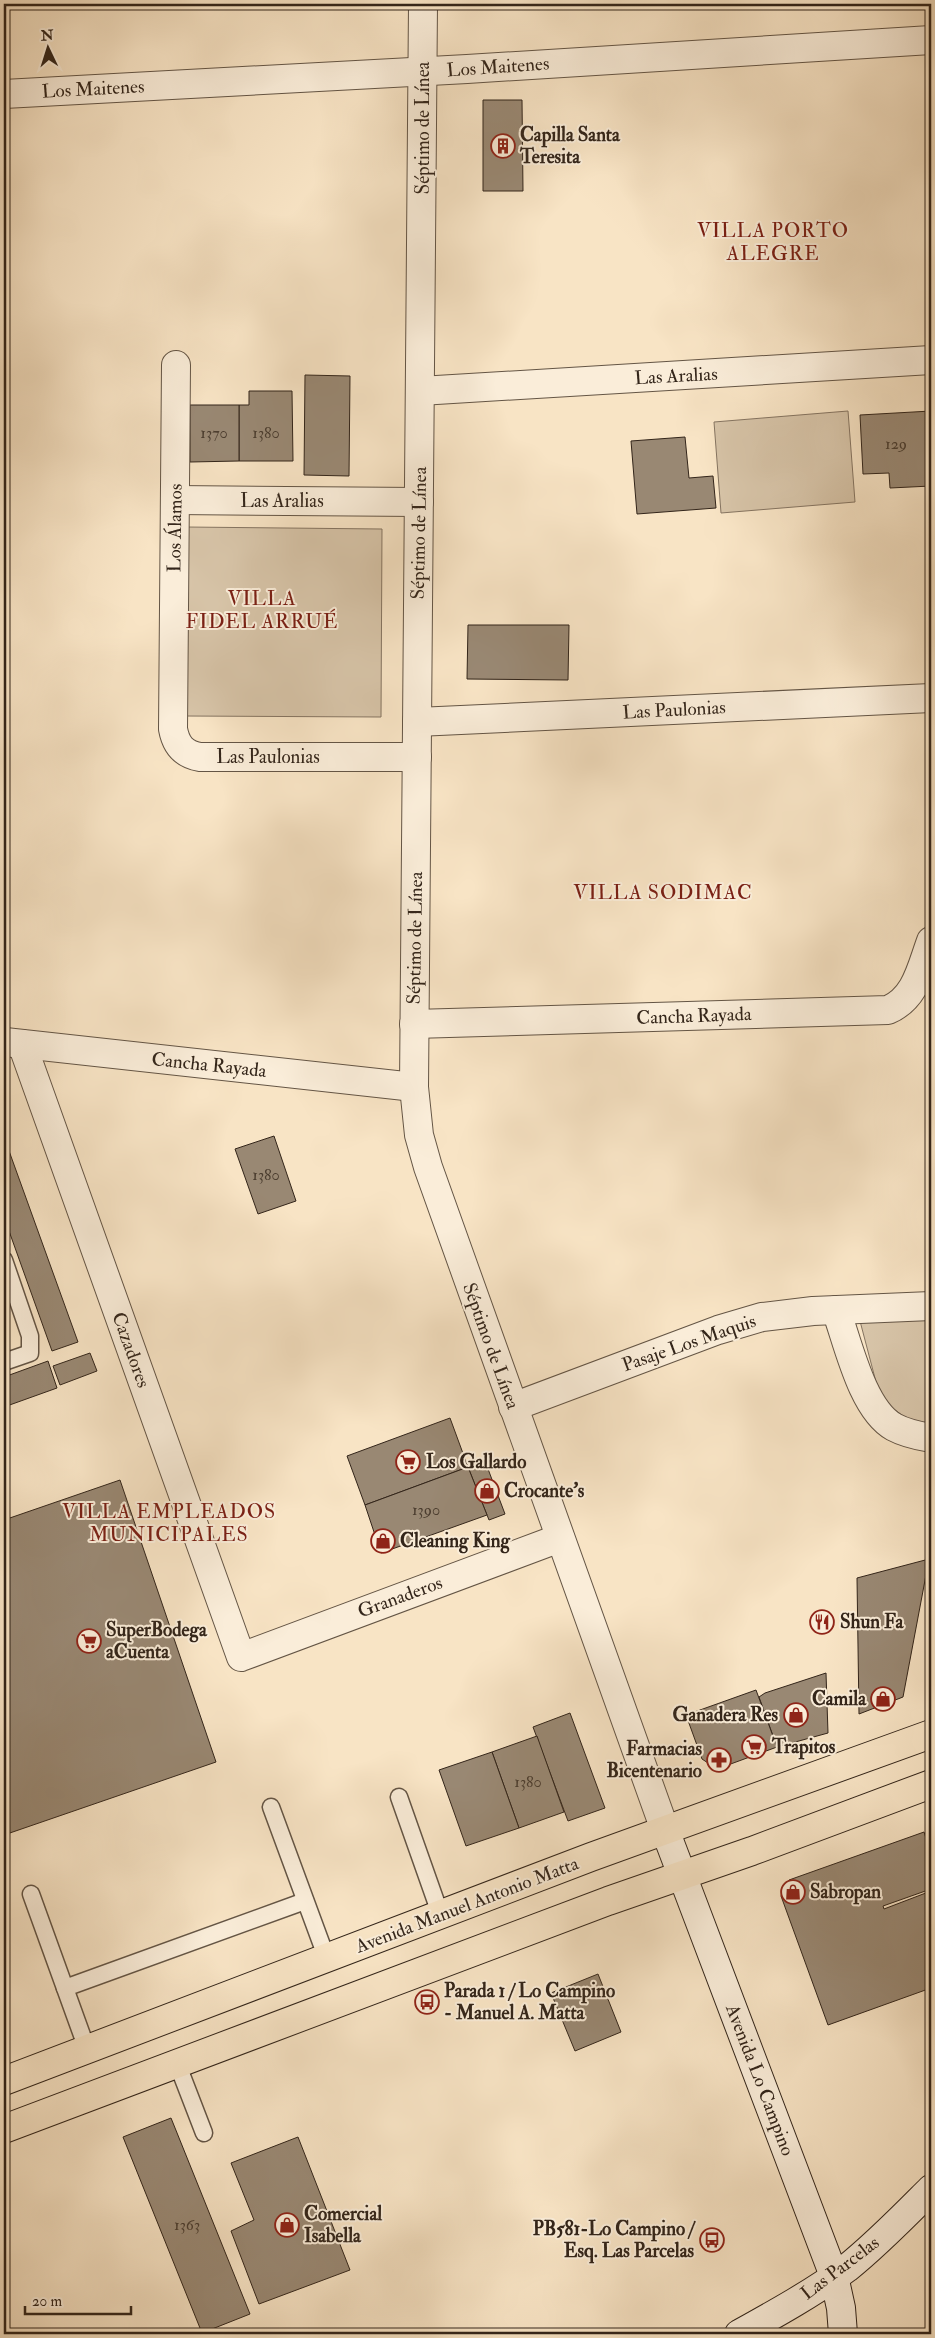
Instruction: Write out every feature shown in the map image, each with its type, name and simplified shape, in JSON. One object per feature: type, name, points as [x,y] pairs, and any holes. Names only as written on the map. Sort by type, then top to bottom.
[{"type":"main road","name":"Avenida Manuel Antonio Matta","points":[[4,2081],[665,1830],[931,1734]]},
{"type":"main road","points":[[4,2129],[682,1875],[931,1784]]},
{"type":"street","name":"Séptimo de Línea","points":[[423,4],[424,72],[414,1024],[414,1087],[419,1135],[428,1167],[665,1830]]},
{"type":"street","name":"Los Maitenes","points":[[4,94],[424,72],[931,40]]},
{"type":"street","name":"Las Aralias","points":[[420,391],[931,360]]},
{"type":"street","name":"Los Álamos","points":[[176,365],[173,729],[175,740],[181,749]]},
{"type":"street","name":"Las Aralias","points":[[175,500],[419,502]]},
{"type":"street","name":"Las Paulonias","points":[[417,722],[931,698]]},
{"type":"street","name":"Las Paulonias","points":[[181,749],[190,755],[200,756],[417,757]]},
{"type":"street","name":"Cancha Rayada","points":[[414,1024],[888,1010],[906,999],[931,941]]},
{"type":"street","name":"Cancha Rayada","points":[[13,1043],[414,1087]]},
{"type":"street","name":"Cazadores","points":[[13,1043],[241,1657]]},
{"type":"street","name":"Pasaje Los Maquis","points":[[513,1407],[740,1323],[787,1313],[931,1306]]},
{"type":"street","points":[[836,1310],[864,1389],[874,1408],[894,1426],[931,1438]]},
{"type":"street","name":"Granaderos","points":[[241,1657],[560,1538]]},
{"type":"street","name":"Avenida Lo Campino","points":[[665,1830],[834,2276],[841,2308],[843,2334]]},
{"type":"street","name":"Las Parcelas","points":[[739,2334],[791,2305],[847,2268],[886,2234],[931,2189]]},
{"type":"lane","points":[[4,1260],[30,1336],[31,1345],[30,1353],[4,1362]]},
{"type":"lane","points":[[399,1797],[441,1916]]},
{"type":"lane","points":[[271,1806],[327,1959]]},
{"type":"lane","points":[[31,1894],[87,2049]]},
{"type":"lane","points":[[65,1988],[305,1901]]},
{"type":"lane","points":[[177,2063],[204,2133]]},
{"type":"shaded area","points":[[848,411],[855,502],[721,513],[714,422]]},
{"type":"shaded area","points":[[186,527],[382,529],[381,717],[184,716]]},
{"type":"shaded area","points":[[931,1319],[931,1427],[919,1427],[885,1403],[876,1382],[860,1321]]},
{"type":"building","name":"Capilla Santa Teresita","points":[[483,100],[522,100],[523,191],[483,191]]},
{"type":"building","points":[[305,375],[350,376],[349,476],[304,475]]},
{"type":"building","points":[[249,391],[292,391],[293,461],[239,461],[239,405],[249,405]]},
{"type":"building","points":[[190,405],[239,405],[239,461],[190,462]]},
{"type":"building","points":[[931,411],[931,486],[890,488],[889,473],[863,474],[860,415]]},
{"type":"building","points":[[685,437],[689,478],[713,476],[716,508],[637,514],[631,441]]},
{"type":"building","points":[[468,625],[569,625],[568,680],[467,679]]},
{"type":"building","points":[[274,1136],[296,1201],[258,1214],[235,1149]]},
{"type":"building","points":[[4,1137],[78,1342],[52,1351],[4,1217]]},
{"type":"building","points":[[90,1353],[97,1371],[60,1385],[53,1366]]},
{"type":"building","points":[[48,1361],[57,1388],[4,1407],[4,1377]]},
{"type":"building","name":"Los Gallardo","points":[[450,1418],[468,1467],[365,1505],[347,1456]]},
{"type":"building","name":"Crocante's","points":[[485,1461],[505,1514],[489,1520],[468,1467]]},
{"type":"building","points":[[468,1467],[487,1515],[381,1553],[365,1505]]},
{"type":"building","name":"SuperBodega aCuenta","points":[[120,1480],[216,1762],[4,1835],[4,1520]]},
{"type":"building","points":[[929,1559],[903,1697],[859,1714],[857,1578]]},
{"type":"building","name":"Ganadera Res","points":[[826,1673],[828,1733],[777,1747],[759,1697],[765,1693]]},
{"type":"building","points":[[756,1690],[777,1747],[717,1769],[702,1759],[686,1715]]},
{"type":"building","points":[[570,1713],[605,1808],[568,1821],[533,1727]]},
{"type":"building","points":[[537,1736],[564,1812],[519,1828],[492,1752]]},
{"type":"building","points":[[492,1752],[519,1828],[466,1846],[439,1770]]},
{"type":"building","points":[[924,1832],[931,1854],[931,1889],[883,1906],[884,1909],[931,1891],[931,1988],[828,2025],[781,1896],[789,1880]]},
{"type":"building","points":[[598,1974],[621,2032],[575,2051],[551,1993]]},
{"type":"building","points":[[171,2118],[250,2314],[202,2333],[123,2137]]},
{"type":"building","name":"Comercial Isabella","points":[[298,2137],[350,2270],[259,2304],[231,2231],[254,2220],[231,2163]]},
{"type":"place","name":"Capilla Santa Teresita","points":[[503,146]]},
{"type":"place","name":"Los Gallardo","points":[[408,1462]]},
{"type":"place","name":"Crocante's","points":[[487,1491]]},
{"type":"place","name":"Cleaning King","points":[[383,1541]]},
{"type":"place","name":"Shun Fa","points":[[822,1622]]},
{"type":"place","name":"SuperBodega aCuenta","points":[[89,1641]]},
{"type":"place","name":"Camila","points":[[883,1699]]},
{"type":"place","name":"Ganadera Res","points":[[796,1715]]},
{"type":"place","name":"Trapitos","points":[[754,1747]]},
{"type":"place","name":"Farmacias Bicentenario","points":[[719,1760]]},
{"type":"place","name":"Sabropan","points":[[793,1892]]},
{"type":"place","name":"Parada 1 / Lo Campino - Manuel A. Matta","points":[[427,2002]]},
{"type":"place","name":"Comercial Isabella","points":[[287,2225]]},
{"type":"place","name":"PB581-Lo Campino / Esq. Las Parcelas","points":[[712,2240]]},
{"type":"district","name":"VILLA PORTO ALEGRE","points":[[773,242]]},
{"type":"district","name":"VILLA FIDEL ARRUÉ","points":[[262,610]]},
{"type":"district","name":"VILLA SODIMAC","points":[[663,892]]},
{"type":"district","name":"VILLA EMPLEADOS MUNICIPALES","points":[[169,1522]]}]
